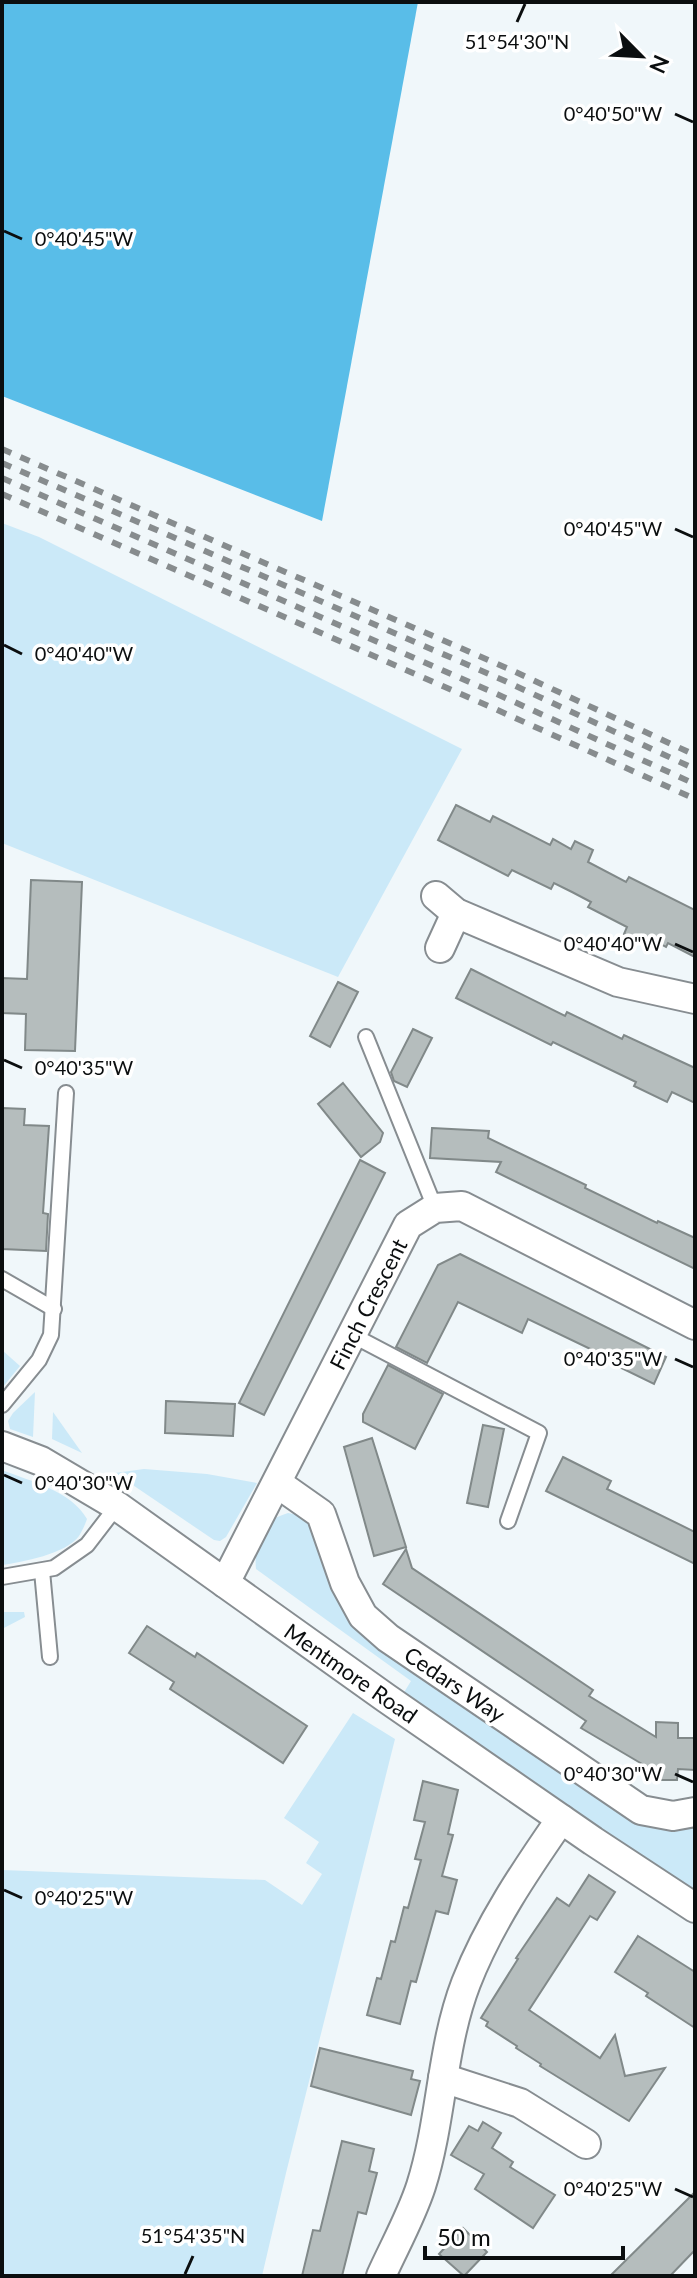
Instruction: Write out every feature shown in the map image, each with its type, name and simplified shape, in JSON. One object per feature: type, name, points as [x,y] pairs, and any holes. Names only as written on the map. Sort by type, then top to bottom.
[{"type":"street","points":[[440,948],[446,905],[618,982],[695,999]]},
{"type":"street","points":[[435,1208],[462,1206],[695,1325]]},
{"type":"street","name":"Finch Crescent","points":[[225,1583],[408,1225],[435,1208]]},
{"type":"street","name":"Mentmore Road","points":[[2,1446],[41,1461],[117,1506],[386,1698],[695,1908]]},
{"type":"street","name":"Cedars Way","points":[[277,1483],[321,1514],[345,1583],[363,1616],[388,1638],[641,1810],[673,1816],[695,1812]]},
{"type":"street","points":[[381,2276],[420,2188],[452,2027],[465,1985],[501,1910],[561,1819]]},
{"type":"street","points":[[443,2078],[520,2103],[586,2144]]},
{"type":"lane","points":[[366,1037],[435,1208]]},
{"type":"lane","points":[[2,1405],[39,1360],[51,1335],[66,1093]]},
{"type":"lane","points":[[2,1279],[54,1309]]},
{"type":"lane","points":[[352,1335],[539,1433],[508,1521]]},
{"type":"lane","points":[[2,1577],[54,1568],[87,1545],[117,1506]]},
{"type":"lane","points":[[42,1571],[50,1657]]},
{"type":"shaded area","points":[[2,2],[418,2],[322,521],[2,396]]},
{"type":"shaded area","points":[[2,523],[39,537],[462,749],[338,977],[2,843]]},
{"type":"shaded area","points":[[2,1350],[20,1366],[2,1388]]},
{"type":"shaded area","points":[[35,1392],[33,1437],[10,1429],[8,1421]]},
{"type":"shaded area","points":[[53,1412],[82,1453],[52,1439]]},
{"type":"shaded area","points":[[144,1469],[207,1474],[257,1483],[226,1537],[220,1541],[214,1540],[115,1473]]},
{"type":"shaded area","points":[[2,1470],[49,1488],[71,1501],[87,1519],[79,1536],[54,1552],[2,1565]]},
{"type":"shaded area","points":[[288,1513],[313,1523],[336,1587],[624,1814],[695,1824],[695,1894],[403,1694],[411,1681],[256,1569],[257,1548],[265,1528],[275,1518]]},
{"type":"shaded area","points":[[2,1612],[24,1612],[25,1617],[2,1629]]},
{"type":"shaded area","points":[[353,1713],[395,1739],[262,2276],[2,2276],[2,1870],[265,1880],[302,1905],[322,1874],[306,1863],[319,1842],[284,1818]]},
{"type":"building","points":[[456,805],[490,822],[493,816],[550,845],[553,839],[571,849],[575,841],[593,850],[588,862],[626,882],[629,877],[695,910],[695,957],[668,943],[666,947],[647,937],[644,944],[624,934],[627,927],[588,907],[591,902],[572,892],[554,883],[551,889],[512,870],[508,876],[438,840]]},
{"type":"building","points":[[31,880],[82,882],[75,1051],[25,1050],[26,1014],[2,1013],[2,978],[27,979]]},
{"type":"building","points":[[471,969],[565,1016],[567,1012],[622,1039],[624,1035],[695,1068],[695,1103],[672,1092],[667,1102],[634,1086],[636,1082],[553,1042],[551,1045],[456,998]]},
{"type":"building","points":[[338,982],[358,992],[330,1047],[310,1036]]},
{"type":"building","points":[[413,1029],[432,1038],[407,1087],[394,1081],[391,1072]]},
{"type":"building","points":[[343,1083],[383,1133],[380,1142],[361,1157],[318,1104]]},
{"type":"building","points":[[2,1108],[25,1109],[24,1125],[49,1126],[43,1213],[48,1214],[46,1251],[2,1249]]},
{"type":"building","points":[[432,1128],[489,1131],[488,1138],[657,1223],[695,1238],[695,1269],[496,1172],[501,1162],[430,1158]]},
{"type":"building","points":[[360,1160],[385,1173],[264,1415],[239,1403]]},
{"type":"building","points":[[460,1254],[666,1357],[654,1384],[603,1359],[605,1356],[528,1319],[522,1333],[458,1302],[427,1363],[396,1347],[438,1265]]},
{"type":"building","points":[[388,1365],[443,1394],[415,1449],[363,1422],[363,1414]]},
{"type":"building","points":[[166,1401],[235,1404],[233,1436],[165,1433]]},
{"type":"building","points":[[483,1425],[504,1429],[488,1507],[467,1503]]},
{"type":"building","points":[[372,1438],[406,1547],[374,1556],[344,1447]]},
{"type":"building","points":[[563,1457],[611,1481],[607,1489],[695,1532],[695,1564],[546,1491]]},
{"type":"building","points":[[406,1549],[412,1568],[593,1690],[589,1696],[656,1737],[656,1722],[678,1723],[678,1738],[695,1738],[695,1770],[678,1769],[677,1780],[654,1780],[654,1771],[581,1728],[586,1721],[383,1584]]},
{"type":"building","points":[[147,1626],[195,1657],[197,1653],[307,1726],[283,1763],[170,1689],[174,1682],[129,1653]]},
{"type":"building","points":[[423,1781],[458,1790],[448,1834],[453,1835],[442,1876],[457,1880],[448,1914],[436,1911],[416,1982],[411,1981],[400,2024],[367,2015],[391,1941],[395,1942],[404,1907],[408,1908],[421,1860],[415,1859],[425,1822],[414,1820]]},
{"type":"building","points":[[589,1875],[615,1892],[597,1920],[590,1916],[529,2010],[600,2058],[615,2035],[625,2076],[665,2068],[629,2121],[540,2066],[486,2026],[488,2022],[481,2018],[516,1958],[557,1898],[569,1906]]},
{"type":"building","points":[[638,1936],[695,1972],[695,2028],[615,1972]]},
{"type":"building","points":[[320,2048],[413,2071],[411,2079],[420,2081],[411,2115],[311,2086]]},
{"type":"building","points":[[483,2122],[501,2133],[492,2148],[513,2162],[510,2167],[555,2195],[533,2228],[475,2189],[484,2174],[451,2155],[469,2126],[478,2131]]},
{"type":"building","points":[[342,2141],[374,2149],[369,2171],[377,2173],[366,2214],[358,2212],[342,2276],[302,2276],[313,2230],[320,2231]]},
{"type":"building","points":[[695,2192],[695,2250],[670,2276],[610,2276]]},
{"type":"building","points":[[463,2228],[487,2252],[464,2276],[439,2254]]},
{"type":"railway","points":[[2,449],[509,669],[695,755]]},
{"type":"railway","points":[[2,463],[505,681],[695,769]]},
{"type":"railway","points":[[2,478],[695,784]]},
{"type":"railway","points":[[2,494],[695,799]]}]
